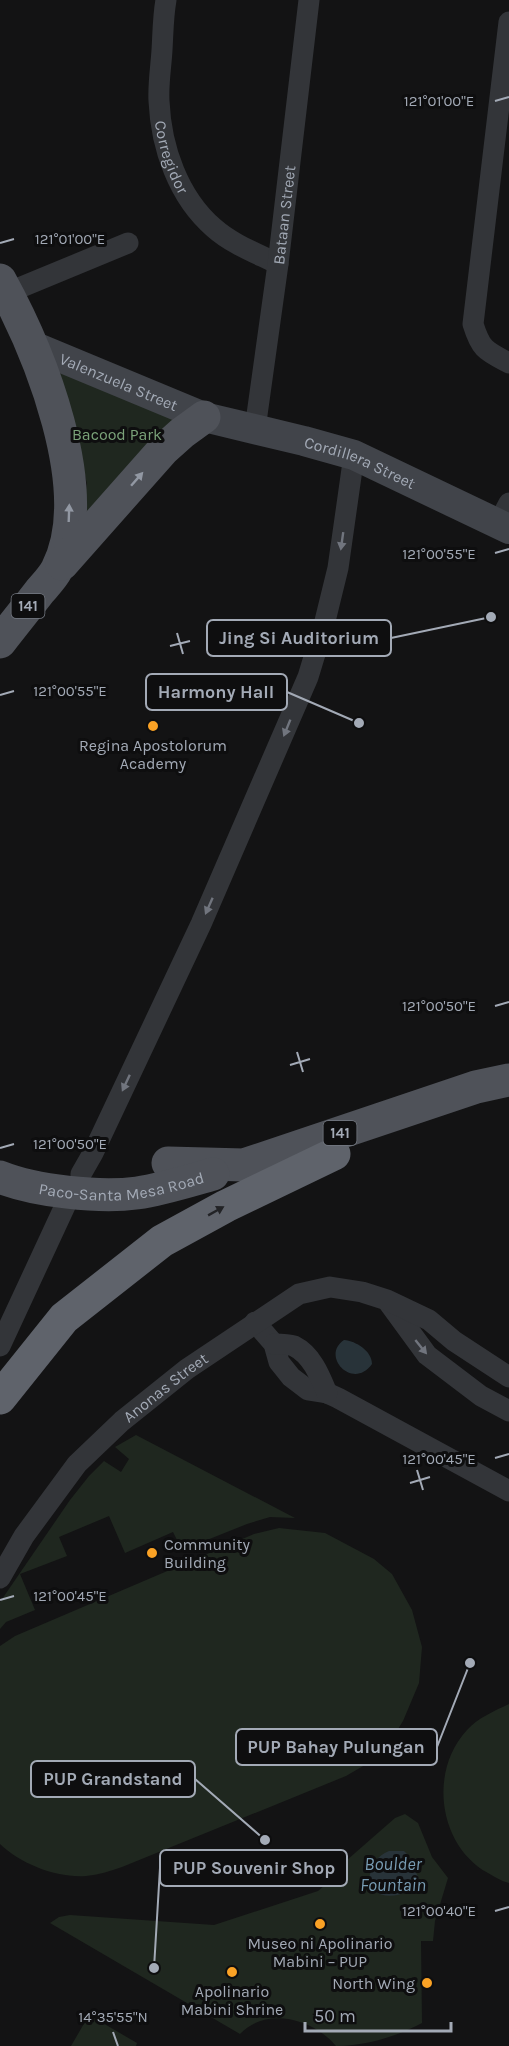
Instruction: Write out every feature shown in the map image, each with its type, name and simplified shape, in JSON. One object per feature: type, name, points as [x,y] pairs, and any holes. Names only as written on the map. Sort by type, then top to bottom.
[{"type":"highway","points":[[0,1364],[35,1326],[117,1250],[201,1193],[322,1150],[162,1241],[64,1318],[0,1398]]},
{"type":"main road","name":"Valenzuela Street","points":[[0,642],[57,570],[67,537],[69,518],[67,466],[56,414],[33,346],[3,286]]},
{"type":"main road","name":"Valenzuela Street","points":[[33,346],[204,417]]},
{"type":"main road","name":"Cordillera Street","points":[[204,417],[354,455],[505,518]]},
{"type":"main road","points":[[57,570],[163,450],[204,417]]},
{"type":"main road","name":"Paco-Santa Mesa Road","points":[[0,1177],[76,1183],[135,1193],[164,1188],[238,1155],[476,1087],[509,1080]]},
{"type":"main road","name":"Paco-Santa Mesa Road","points":[[0,1159],[54,1171],[76,1183],[168,1163],[238,1155]]},
{"type":"street","name":"Corregidor","points":[[166,0],[158,100],[171,164],[181,188],[194,208],[214,229],[229,240],[278,264]]},
{"type":"street","name":"Bataan Street","points":[[255,429],[278,264],[309,0]]},
{"type":"street","points":[[509,22],[473,324],[477,339],[486,351],[509,363]]},
{"type":"street","points":[[3,286],[128,243]]},
{"type":"street","points":[[0,1346],[201,924],[308,677],[338,568],[354,455]]},
{"type":"street","name":"Anonas Street","points":[[0,1578],[24,1536],[77,1464],[131,1413],[187,1369],[299,1294],[330,1287],[346,1288],[387,1300],[429,1320],[454,1341],[509,1377]]},
{"type":"street","points":[[387,1300],[427,1355],[480,1396],[509,1411]]},
{"type":"street","points":[[255,1322],[274,1344],[279,1362],[291,1377],[308,1390],[327,1393],[509,1491]]},
{"type":"green space","name":"Bacood Park","points":[[55,369],[184,415],[78,530],[87,484]]},
{"type":"green space","points":[[136,1435],[295,1518],[270,1517],[182,1550],[173,1532],[125,1553],[109,1516],[59,1537],[67,1556],[20,1574],[35,1610],[6,1622],[0,1629],[0,1602],[70,1500],[104,1461],[121,1472],[129,1459],[115,1447]]},
{"type":"green space","points":[[279,1528],[325,1533],[374,1559],[392,1574],[412,1610],[422,1647],[419,1683],[403,1721],[390,1742],[370,1762],[346,1776],[104,1873],[63,1875],[40,1868],[8,1851],[0,1844],[0,1646],[15,1636],[254,1534]]},
{"type":"green space","points":[[509,1704],[509,1883],[488,1873],[471,1861],[459,1845],[444,1807],[444,1787],[447,1766],[455,1747],[467,1730],[481,1718]]},
{"type":"green space","points":[[405,1814],[418,1823],[432,1857],[448,1878],[435,1921],[433,1941],[421,1941],[422,2023],[391,2036],[358,2044],[336,2046],[327,2037],[303,2023],[276,2018],[251,2025],[240,2034],[50,1923],[59,1917],[70,1915],[214,1925],[318,1891],[344,1869],[347,1860],[395,1818]]},
{"type":"green space","points":[[89,2015],[137,2043],[136,2046],[71,2046]]},
{"type":"water","points":[[344,1340],[358,1345],[369,1355],[372,1364],[364,1371],[356,1374],[348,1372],[337,1362],[338,1347]]},
{"type":"water","name":"Boulder Fountain","points":[[389,1851],[404,1851],[419,1879],[414,1887],[406,1892],[387,1896],[372,1889],[369,1881],[376,1861]]},
{"type":"place","name":"Jing Si Auditorium","points":[[491,617]]},
{"type":"place","name":"Harmony Hall","points":[[359,723]]},
{"type":"place","name":"Regina Apostolorum Academy","points":[[153,726]]},
{"type":"place","name":"Community Building","points":[[152,1553]]},
{"type":"place","name":"PUP Bahay Pulungan","points":[[470,1663]]},
{"type":"place","name":"PUP Grandstand","points":[[265,1840]]},
{"type":"place","name":"Museo ni Apolinario Mabini – PUP","points":[[320,1924]]},
{"type":"place","name":"PUP Souvenir Shop","points":[[154,1968]]},
{"type":"place","name":"Apolinario Mabini Shrine","points":[[232,1972]]},
{"type":"place","name":"North Wing","points":[[427,1983]]}]
